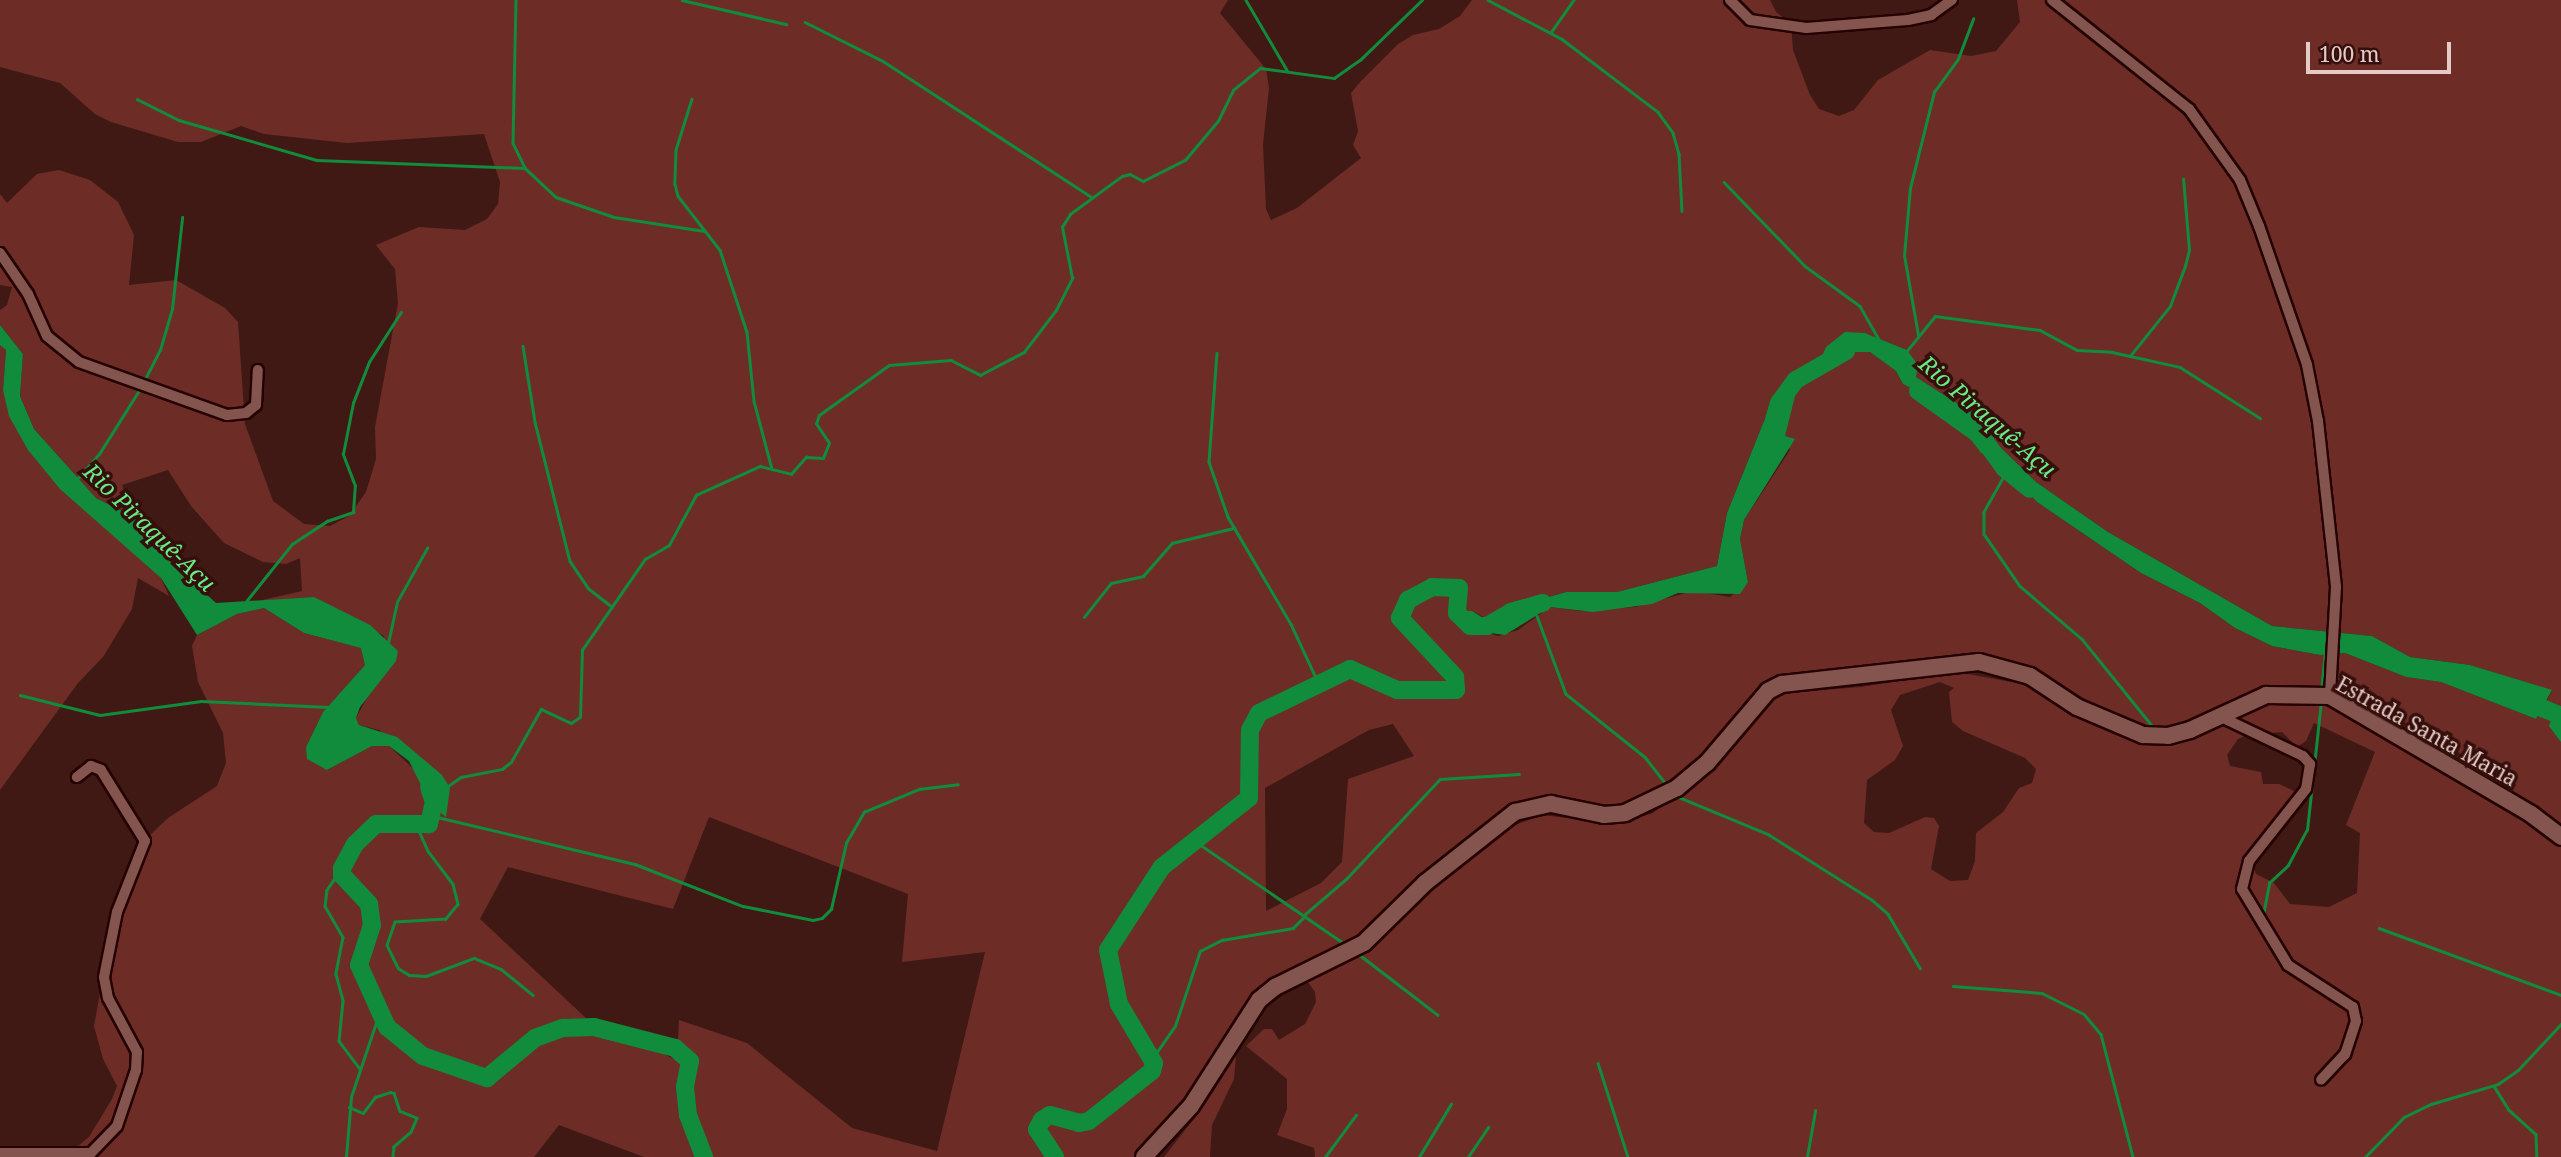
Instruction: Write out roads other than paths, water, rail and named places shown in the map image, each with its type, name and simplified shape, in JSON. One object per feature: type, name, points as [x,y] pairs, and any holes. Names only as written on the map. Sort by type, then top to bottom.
[{"type":"street","points":[[1730,0],[1750,20],[1806,28],[1908,20],[1931,15],[1952,0]]},
{"type":"street","points":[[2052,0],[2189,109],[2240,180],[2307,365],[2331,531],[2336,628],[2330,696]]},
{"type":"street","points":[[0,254],[27,294],[47,336],[79,362],[227,415],[246,413],[256,405],[258,370]]},
{"type":"street","name":"Estrada Santa Maria","points":[[1144,1157],[1191,1106],[1259,1000],[1275,987],[1364,943],[1445,865],[1515,812],[1551,804],[1604,815],[1625,813],[1677,788],[1707,763],[1768,691],[1782,684],[1979,662],[2030,676],[2077,707],[2143,735],[2168,736],[2266,695],[2330,696],[2531,814],[2561,837]]},
{"type":"street","points":[[2219,716],[2303,756],[2310,764],[2306,789],[2249,861],[2242,889],[2288,965],[2353,1007],[2356,1021],[2345,1054],[2321,1080]]},
{"type":"street","points":[[0,1153],[87,1155],[117,1126],[136,1070],[137,1052],[108,998],[104,977],[117,912],[145,841],[101,770],[91,766],[77,777]]},
{"type":"waterway","points":[[516,0],[513,143],[525,168],[556,197],[614,217],[704,231]]},
{"type":"waterway","points":[[682,0],[786,24]]},
{"type":"waterway","points":[[1246,0],[1287,70]]},
{"type":"waterway","points":[[448,786],[461,777],[502,769],[511,762],[541,709],[571,723],[580,717],[582,650],[645,559],[669,545],[696,495],[760,466],[791,474],[806,457],[823,458],[829,443],[816,424],[819,415],[889,365],[951,360],[980,375],[1024,352],[1056,310],[1072,278],[1062,227],[1070,214],[1122,176],[1130,174],[1143,181],[1185,160],[1218,121],[1233,90],[1260,68],[1334,78],[1360,60],[1422,0]]},
{"type":"waterway","points":[[1488,0],[1562,39],[1658,112],[1673,133],[1679,154],[1682,211]]},
{"type":"waterway","points":[[1551,32],[1573,0]]},
{"type":"waterway","points":[[1918,335],[1904,256],[1910,188],[1934,92],[1958,59],[1973,19]]},
{"type":"waterway","points":[[805,22],[883,61],[1092,197]]},
{"type":"waterway","points":[[137,99],[179,120],[317,160],[525,168]]},
{"type":"waterway","points":[[692,99],[676,150],[675,184],[678,196],[720,250],[747,332],[754,401],[772,469]]},
{"type":"waterway","points":[[2130,356],[2170,306],[2185,266],[2189,250],[2183,179]]},
{"type":"waterway","points":[[1724,182],[1805,266],[1860,306],[1881,343]]},
{"type":"waterway","points":[[143,383],[160,350],[172,309],[182,218]]},
{"type":"waterway","points":[[244,604],[292,544],[327,521],[353,512],[355,486],[343,454],[353,403],[369,362],[401,312]]},
{"type":"waterway","points":[[1906,352],[1935,316],[2040,330],[2077,350],[2112,352],[2180,367],[2260,418]]},
{"type":"waterway","points":[[523,346],[535,422],[570,561],[588,588],[610,605]]},
{"type":"waterway","name":"Rio Piraquê-Açu","points":[[1774,420],[1779,403],[1796,380],[1846,351]]},
{"type":"waterway","points":[[1217,353],[1209,462],[1228,517],[1291,624],[1319,684]]},
{"type":"waterway","points":[[78,478],[99,454],[140,389]]},
{"type":"waterway","name":"Rio Piraquê-Açu","points":[[1918,391],[1981,436],[2004,468],[2030,489]]},
{"type":"waterway","points":[[2007,471],[1984,512],[1984,534],[2020,586],[2082,639],[2155,729]]},
{"type":"waterway","points":[[1084,617],[1111,583],[1143,576],[1172,543],[1234,528]]},
{"type":"waterway","points":[[388,643],[397,602],[427,548]]},
{"type":"waterway","name":"Rio Piraquê-Açu","points":[[1055,1157],[1037,1129],[1042,1120],[1050,1115],[1079,1123],[1089,1121],[1152,1071],[1154,1063],[1119,1004],[1108,950],[1162,867],[1249,798],[1250,730],[1259,713],[1350,669],[1397,690],[1456,690],[1455,677],[1400,618],[1408,600],[1432,587],[1459,588],[1457,613],[1470,626],[1487,626],[1511,612],[1543,603]]},
{"type":"waterway","points":[[1537,616],[1566,694],[1645,757],[1667,785]]},
{"type":"waterway","points":[[2321,691],[2325,653]]},
{"type":"waterway","points":[[20,695],[100,715],[201,701],[328,707]]},
{"type":"waterway","name":"Rio Piraquê-Açu","points":[[2521,699],[2561,716]]},
{"type":"waterway","points":[[2263,915],[2269,883],[2288,865],[2307,830],[2321,701]]},
{"type":"waterway","points":[[1303,916],[1346,879],[1440,779],[1519,774]]},
{"type":"waterway","points":[[433,816],[635,864],[743,906],[813,920],[822,918],[831,909],[846,843],[864,812],[919,789],[958,784]]},
{"type":"waterway","name":"Rio Piraquê-Açu","points":[[429,787],[434,802],[429,824],[376,824],[355,844],[342,868],[342,875],[369,904],[372,925],[359,965],[387,1027],[423,1056],[487,1078],[535,1038],[563,1028],[594,1027],[675,1048],[690,1061],[685,1087],[688,1115],[704,1157]]},
{"type":"waterway","points":[[1676,796],[1768,834],[1871,899],[1888,914],[1920,968]]},
{"type":"waterway","points":[[416,824],[428,851],[453,884],[458,904],[446,919],[395,922],[387,945],[398,968],[409,975],[426,976],[474,958],[501,969],[533,995]]},
{"type":"waterway","points":[[1195,841],[1345,944]]},
{"type":"waterway","points":[[342,868],[327,890],[325,906],[343,937],[336,974],[343,1001],[339,1041],[359,1068]]},
{"type":"waterway","points":[[1152,1059],[1175,1026],[1200,951],[1222,940],[1293,928],[1304,917]]},
{"type":"waterway","points":[[2379,928],[2561,995]]},
{"type":"waterway","points":[[1356,952],[1438,1015]]},
{"type":"waterway","points":[[1953,986],[2042,993],[2084,1014],[2101,1034],[2133,1157]]},
{"type":"waterway","points":[[346,1157],[351,1097],[379,1014]]},
{"type":"waterway","points":[[2365,1157],[2404,1117],[2431,1104],[2498,1084],[2518,1070],[2561,1024]]},
{"type":"waterway","points":[[1598,1063],[1628,1157]]},
{"type":"waterway","points":[[2494,1086],[2509,1110],[2536,1134],[2537,1157]]},
{"type":"waterway","points":[[349,1107],[363,1113],[375,1097],[390,1092],[394,1093],[400,1111],[417,1118],[411,1132],[394,1147],[393,1157]]},
{"type":"waterway","points":[[1419,1157],[1451,1104]]},
{"type":"waterway","points":[[1807,1157],[1815,1111]]},
{"type":"waterway","points":[[1325,1157],[1356,1115]]},
{"type":"waterway","points":[[1468,1157],[1488,1127]]}]
